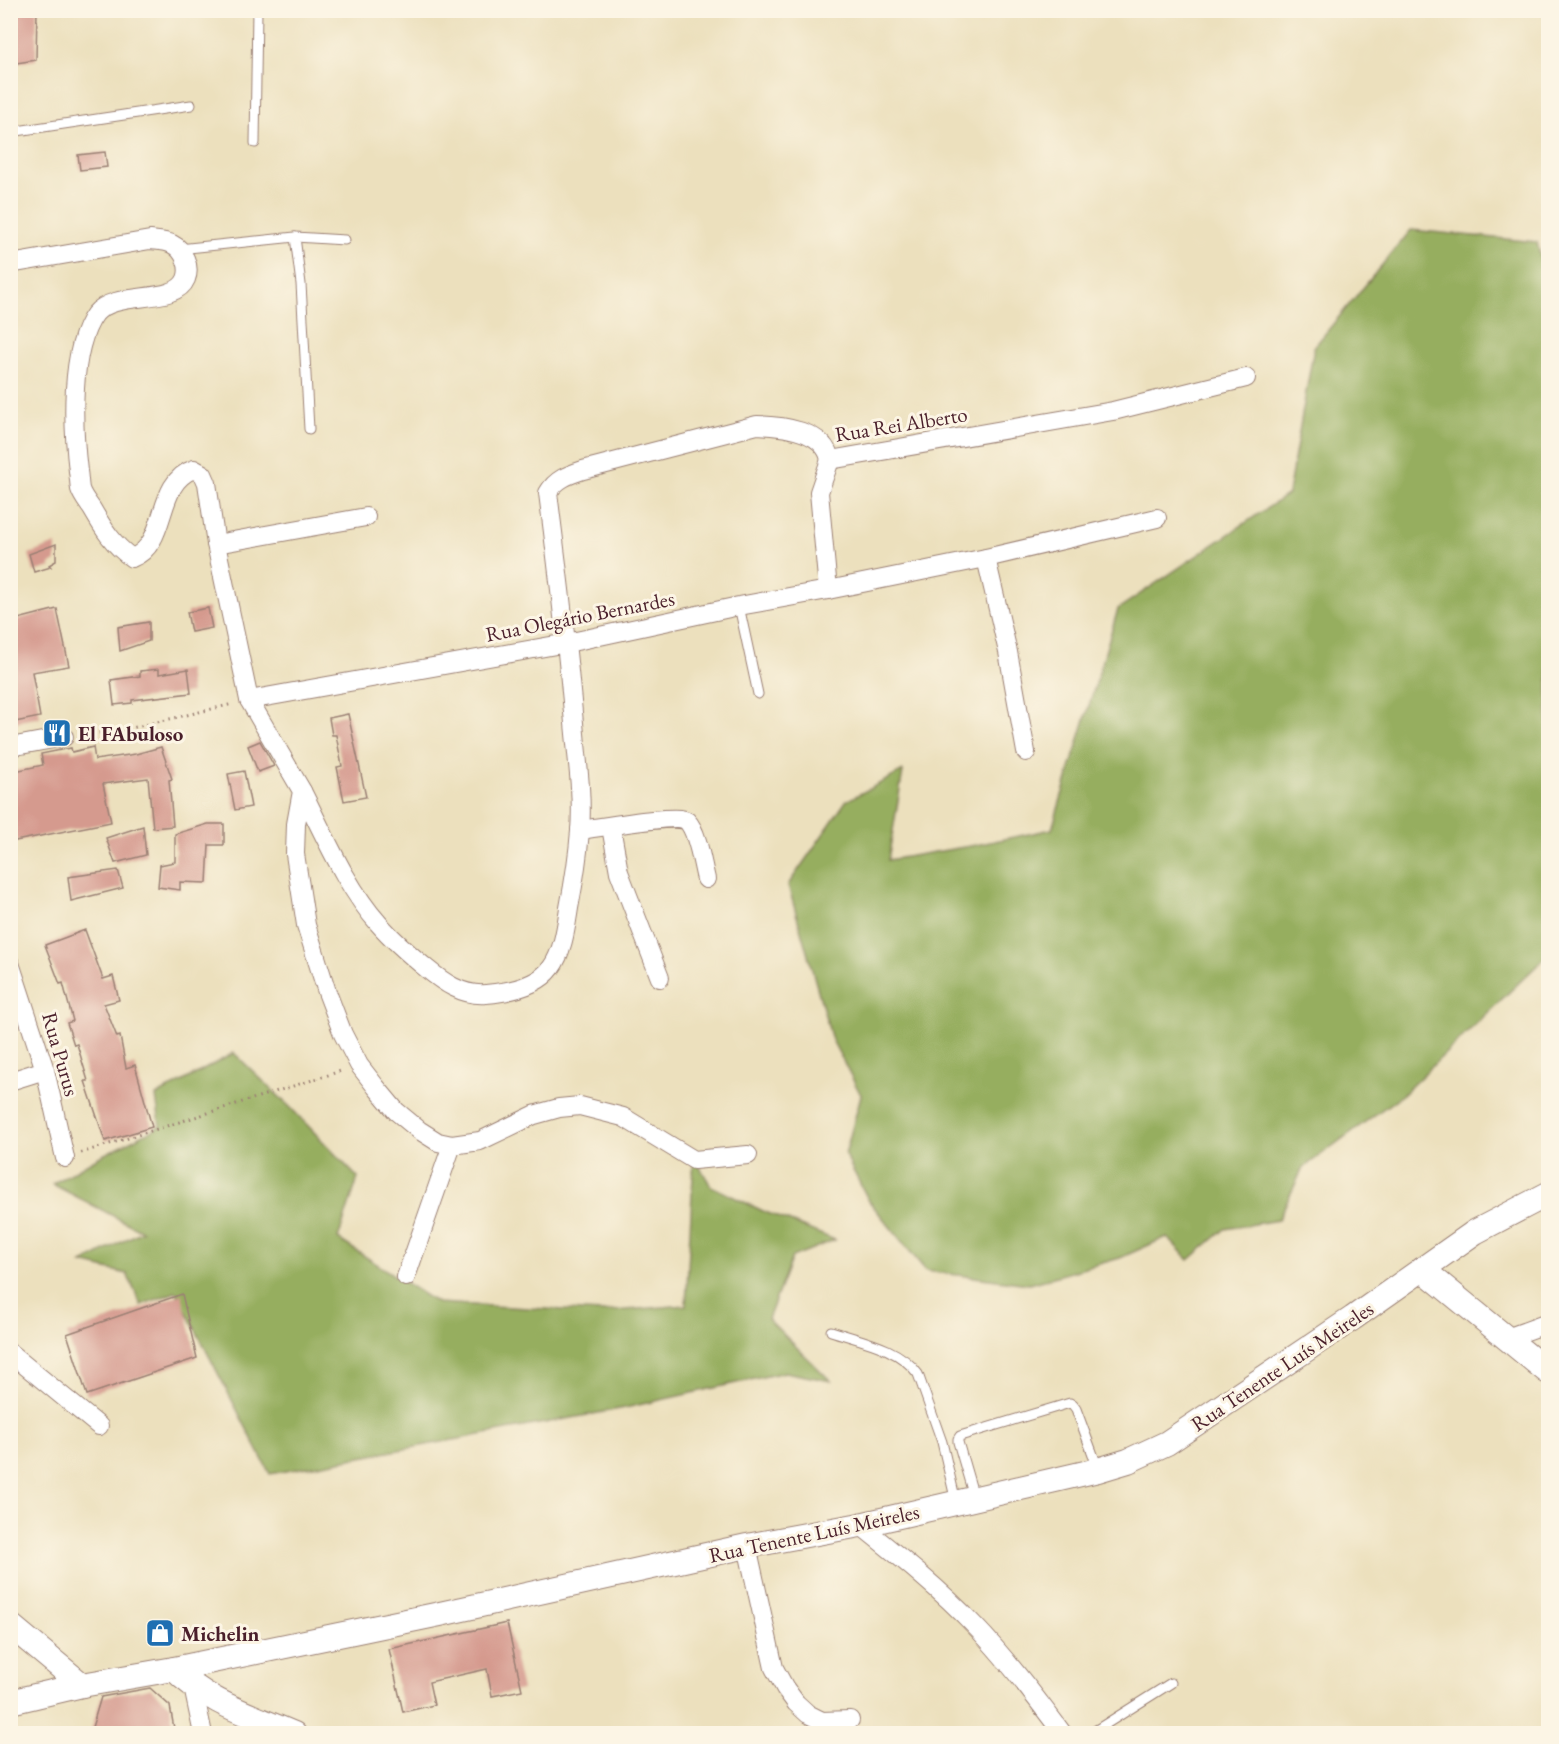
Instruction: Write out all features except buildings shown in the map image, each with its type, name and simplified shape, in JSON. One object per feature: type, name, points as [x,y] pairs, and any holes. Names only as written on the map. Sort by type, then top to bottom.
[{"type":"main road","name":"Rua Tenente Luís Meireles","points":[[10,1702],[82,1685],[174,1670],[747,1546],[860,1525],[1128,1461],[1167,1443],[1334,1332],[1475,1232],[1548,1194]]},
{"type":"main road","points":[[1422,1269],[1548,1372]]},
{"type":"main road","points":[[10,1625],[82,1685]]},
{"type":"main road","points":[[174,1670],[193,1687],[223,1703],[294,1734]]},
{"type":"street","points":[[10,264],[150,240],[172,244],[179,249],[187,261],[188,277],[183,285],[169,293],[120,300],[97,312],[91,321],[81,353],[73,397],[75,450],[80,490],[106,532],[121,551],[132,558],[140,555],[153,538],[162,508],[176,480],[183,472],[194,469],[203,474],[207,483],[216,544],[249,700],[355,891],[378,923],[406,952],[438,978],[463,992],[476,995],[499,993],[522,987],[543,978],[560,953],[568,916],[580,830],[579,788],[567,644]]},
{"type":"street","name":"Rua Rei Alberto","points":[[567,644],[548,493],[556,483],[571,474],[757,425],[771,426],[818,439],[825,446],[830,460],[1113,411],[1246,378]]},
{"type":"street","points":[[828,590],[819,492],[830,460]]},
{"type":"street","points":[[216,544],[366,518]]},
{"type":"street","name":"Rua Olegário Bernardes","points":[[249,700],[567,644],[739,606],[986,558],[1157,518]]},
{"type":"street","points":[[986,558],[1008,652],[1026,752]]},
{"type":"street","points":[[10,747],[64,737]]},
{"type":"street","points":[[302,792],[296,824],[295,854],[306,925],[327,992],[343,1034],[359,1065],[396,1111],[419,1130],[438,1142],[452,1145],[480,1141],[534,1115],[559,1108],[580,1106],[623,1117],[694,1160],[748,1155]]},
{"type":"street","points":[[580,830],[662,818],[681,818],[687,821],[694,835],[706,879]]},
{"type":"street","points":[[611,827],[619,872],[660,978]]},
{"type":"street","name":"Rua Purus","points":[[10,963],[45,1070],[65,1158]]},
{"type":"street","points":[[10,1081],[45,1070]]},
{"type":"street","points":[[406,1277],[452,1145]]},
{"type":"street","points":[[1507,1338],[1548,1323]]},
{"type":"street","points":[[10,1353],[99,1426]]},
{"type":"street","points":[[860,1525],[935,1587],[975,1626],[1021,1678],[1063,1734]]},
{"type":"street","points":[[747,1546],[774,1668],[785,1688],[808,1714],[822,1721],[850,1720]]},
{"type":"street","points":[[193,1687],[203,1734]]},
{"type":"lane","points":[[255,144],[257,10]]},
{"type":"lane","points":[[10,132],[190,105]]},
{"type":"lane","points":[[295,237],[301,284],[309,429]]},
{"type":"lane","points":[[179,249],[295,237],[345,240]]},
{"type":"lane","points":[[739,606],[758,694]]},
{"type":"lane","points":[[831,1331],[878,1346],[906,1360],[912,1366],[918,1374],[965,1500]]},
{"type":"lane","points":[[965,1500],[958,1442],[960,1436],[1070,1403],[1076,1409],[1098,1470]]},
{"type":"lane","points":[[1090,1734],[1171,1683]]},
{"type":"path","points":[[64,737],[119,731],[249,700]]},
{"type":"path","points":[[65,1158],[359,1065]]},
{"type":"green space","points":[[1411,230],[1537,242],[1548,291],[1548,955],[1403,1094],[1303,1168],[1278,1220],[1225,1229],[1189,1260],[1167,1237],[1120,1258],[1029,1284],[926,1271],[869,1201],[845,1155],[861,1095],[832,1040],[788,885],[846,801],[903,771],[888,860],[1052,829],[1118,609],[1288,494],[1314,347]]},
{"type":"green space","points":[[234,1053],[358,1178],[338,1239],[437,1303],[602,1312],[686,1305],[694,1157],[711,1186],[763,1211],[835,1240],[792,1257],[768,1319],[831,1381],[785,1372],[625,1408],[270,1474],[176,1292],[141,1305],[127,1274],[82,1263],[142,1231],[52,1184],[160,1126],[156,1096]]},
{"type":"place","name":"El FAbuloso","points":[[57,733]]},
{"type":"place","name":"Michelin","points":[[160,1633]]}]
